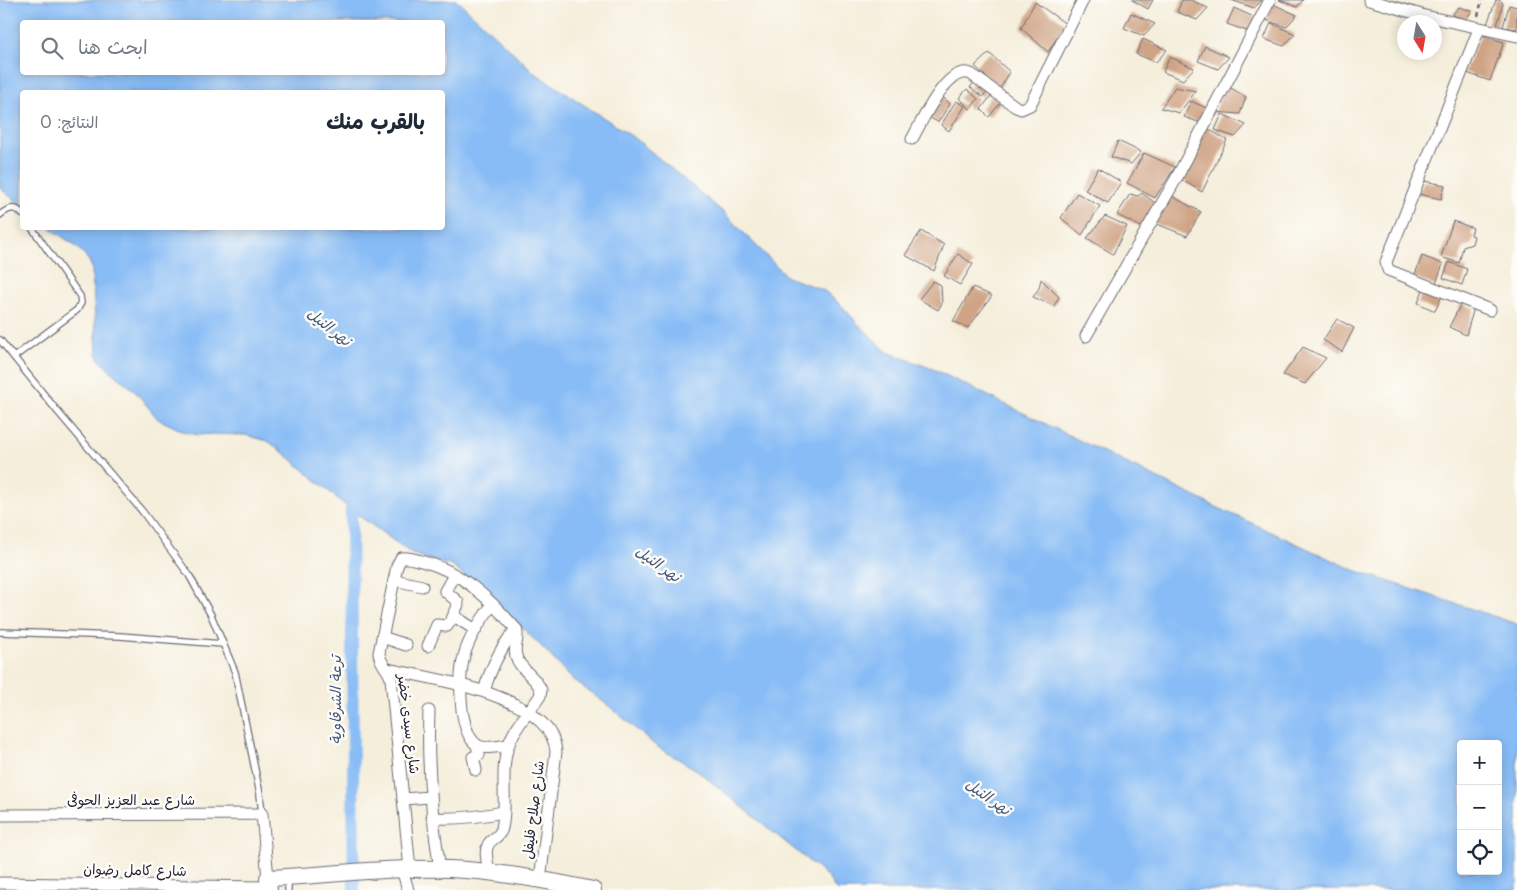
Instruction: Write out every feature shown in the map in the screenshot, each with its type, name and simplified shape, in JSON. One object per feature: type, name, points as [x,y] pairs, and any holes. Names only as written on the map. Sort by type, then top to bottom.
[{"type":"main road","points":[[269,885],[288,883],[317,875],[406,869],[440,869],[488,872],[592,890]]},
{"type":"street","points":[[912,139],[934,99],[954,76],[959,73],[966,72],[971,74],[1016,107],[1021,109],[1030,105],[1083,0]]},
{"type":"street","points":[[1086,336],[1177,177],[1270,0]]},
{"type":"street","points":[[1369,0],[1477,28],[1517,36]]},
{"type":"street","points":[[1477,28],[1386,262],[1388,270],[1490,310]]},
{"type":"street","name":"شارع سيدى خضر","points":[[408,890],[403,799],[391,678],[388,669],[380,660],[379,653],[397,566],[401,558],[405,557],[426,562],[454,575]]},
{"type":"street","points":[[428,646],[437,626],[447,626],[459,604],[446,591],[454,575],[476,589],[516,628],[518,636],[515,650],[516,657],[540,687],[540,696],[514,732],[508,746],[505,762],[502,831],[486,847],[488,872]]},
{"type":"street","points":[[394,580],[422,586]]},
{"type":"street","points":[[476,770],[473,757],[478,755],[477,745],[466,727],[459,685],[463,656],[474,630],[492,605]]},
{"type":"street","points":[[454,616],[474,630]]},
{"type":"street","points":[[484,691],[490,669],[497,655],[516,628]]},
{"type":"street","points":[[382,637],[406,645]]},
{"type":"street","points":[[388,669],[484,691],[505,699],[528,713]]},
{"type":"street","points":[[429,711],[428,768],[430,797],[440,869]]},
{"type":"street","name":"شارع صلاح فليفل","points":[[528,713],[547,728],[552,735],[556,752],[540,880]]},
{"type":"street","points":[[477,745],[483,747],[508,746]]},
{"type":"street","points":[[403,799],[430,797]]},
{"type":"street","points":[[432,818],[472,818],[503,812]]},
{"type":"street","points":[[262,814],[269,885]]},
{"type":"street","name":"شارع عبد العزيز الحوفى","points":[[0,815],[262,814]]},
{"type":"street","name":"شارع كامل رضوان","points":[[0,882],[269,885]]},
{"type":"lane","points":[[0,215],[6,210],[14,208],[20,211]]},
{"type":"lane","points":[[14,357],[77,310],[81,303],[80,296],[33,230]]},
{"type":"lane","points":[[0,340],[142,511],[189,575],[211,615],[239,687],[260,794],[262,814]]},
{"type":"lane","points":[[0,632],[120,636],[223,644]]},
{"type":"path","points":[[1477,28],[1482,0]]},
{"type":"water","name":"نهر النيل","points":[[0,0],[457,0],[535,73],[636,139],[724,213],[787,277],[823,290],[841,305],[887,352],[933,369],[1214,506],[1354,570],[1517,624],[1517,890],[836,890],[827,876],[697,770],[656,746],[609,706],[571,678],[485,592],[452,566],[412,554],[351,510],[268,441],[245,435],[198,435],[185,432],[158,419],[135,391],[100,361],[97,353],[92,268],[80,250],[53,230],[445,230],[445,90],[20,90],[20,204],[0,188]]},
{"type":"building","points":[[1132,0],[1153,0],[1148,9]]},
{"type":"building","points":[[1182,0],[1191,0],[1208,8],[1197,20],[1177,12]]},
{"type":"building","points":[[1231,0],[1262,0],[1254,8]]},
{"type":"building","points":[[1279,0],[1303,0],[1297,7]]},
{"type":"building","points":[[1496,0],[1500,0],[1503,3],[1497,26],[1487,24]]},
{"type":"building","points":[[1035,2],[1066,24],[1048,52],[1021,28]]},
{"type":"building","points":[[1273,4],[1297,15],[1286,27],[1266,20]]},
{"type":"building","points":[[1509,5],[1517,7],[1517,29],[1503,27]]},
{"type":"building","points":[[1459,7],[1472,11],[1466,19],[1452,15]]},
{"type":"building","points":[[1234,8],[1258,19],[1247,31],[1227,24]]},
{"type":"building","points":[[1131,13],[1155,24],[1144,36],[1124,28]]},
{"type":"building","points":[[1271,23],[1295,34],[1284,46],[1264,39]]},
{"type":"building","points":[[1481,35],[1504,42],[1490,81],[1464,72]]},
{"type":"building","points":[[1143,39],[1167,50],[1156,62],[1136,54]]},
{"type":"building","points":[[1205,46],[1229,57],[1218,69],[1198,61]]},
{"type":"building","points":[[989,53],[1010,72],[999,90],[975,66]]},
{"type":"building","points":[[1170,57],[1194,68],[1183,80],[1163,72]]},
{"type":"building","points":[[976,81],[987,90],[983,97],[970,87]]},
{"type":"building","points":[[1226,85],[1246,97],[1240,114],[1215,112]]},
{"type":"building","points":[[1175,87],[1196,91],[1179,113],[1161,108]]},
{"type":"building","points":[[967,89],[978,99],[970,109],[959,98]]},
{"type":"building","points":[[991,96],[1001,102],[989,117],[981,109]]},
{"type":"building","points":[[943,97],[950,104],[938,122],[930,118]]},
{"type":"building","points":[[956,101],[965,106],[949,131],[941,125]]},
{"type":"building","points":[[1191,101],[1215,112],[1204,124],[1184,117]]},
{"type":"building","points":[[1222,114],[1246,125],[1235,137],[1215,130]]},
{"type":"building","points":[[1201,125],[1227,140],[1202,192],[1177,177]]},
{"type":"building","points":[[1118,141],[1141,152],[1131,164],[1111,157]]},
{"type":"building","points":[[1144,153],[1175,167],[1155,198],[1127,183]]},
{"type":"building","points":[[1098,168],[1121,182],[1108,203],[1085,190]]},
{"type":"building","points":[[1424,181],[1445,185],[1441,199],[1418,194]]},
{"type":"building","points":[[1077,193],[1100,206],[1082,235],[1061,218]]},
{"type":"building","points":[[1142,193],[1158,205],[1143,228],[1117,215],[1130,194],[1138,196]]},
{"type":"building","points":[[1170,195],[1201,212],[1187,236],[1152,222]]},
{"type":"building","points":[[1105,216],[1127,226],[1113,254],[1087,238]]},
{"type":"building","points":[[1453,221],[1473,228],[1471,235],[1474,236],[1472,244],[1463,247],[1459,263],[1441,257]]},
{"type":"building","points":[[921,231],[944,245],[934,271],[905,255]]},
{"type":"building","points":[[958,254],[973,264],[960,285],[944,276]]},
{"type":"building","points":[[1422,256],[1443,264],[1435,286],[1414,277]]},
{"type":"building","points":[[1449,262],[1467,269],[1462,285],[1443,278]]},
{"type":"building","points":[[1041,279],[1059,297],[1054,306],[1033,297],[1039,288]]},
{"type":"building","points":[[933,281],[941,285],[942,303],[938,310],[919,299]]},
{"type":"building","points":[[973,287],[992,296],[968,328],[953,321]]},
{"type":"building","points":[[1424,287],[1443,294],[1435,311],[1418,303]]},
{"type":"building","points":[[1461,304],[1474,308],[1466,335],[1449,327]]},
{"type":"building","points":[[1337,319],[1354,328],[1342,352],[1323,340]]},
{"type":"building","points":[[1303,347],[1326,358],[1305,384],[1283,375]]},
{"type":"waterway","name":"ترعة الشرقاوية","points":[[351,510],[354,890]]}]
